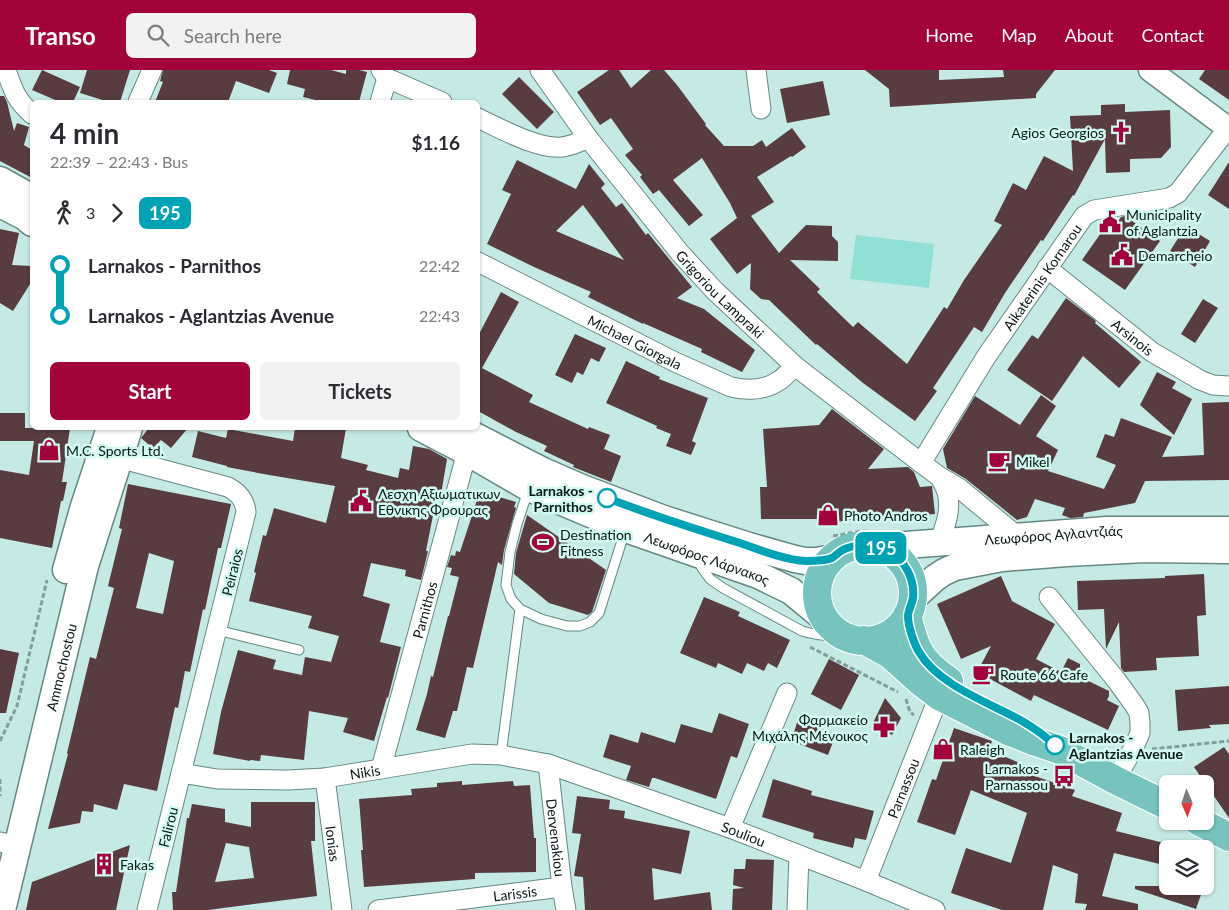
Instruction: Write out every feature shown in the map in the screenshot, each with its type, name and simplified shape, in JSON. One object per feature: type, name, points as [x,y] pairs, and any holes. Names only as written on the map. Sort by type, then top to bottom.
[{"type":"main road","points":[[0,180],[30,197]]},
{"type":"main road","points":[[0,204],[30,221]]},
{"type":"main road","name":"Ammochostou","points":[[2,910],[6,843],[71,550],[109,430]]},
{"type":"main road","name":"Ammochostou","points":[[6,843],[85,566],[128,430]]},
{"type":"main road","name":"Λεωφόρος Λάρνακος","points":[[425,430],[529,488],[626,529],[694,551],[779,584],[802,600],[834,629],[891,656],[939,696],[1008,731],[1060,750],[1159,802]]},
{"type":"main road","name":"Λεωφόρος Λάρνακος","points":[[463,430],[543,471],[582,488],[664,519],[795,559],[805,561],[817,560],[829,548],[840,552],[850,547],[871,545],[875,539],[894,554],[904,565],[911,580],[913,589],[910,606],[912,637],[919,654],[927,664],[940,676],[960,689],[1042,733],[1060,750]]},
{"type":"main road","name":"Λεωφόρος Αγλαντζιάς","points":[[875,539],[939,543],[1107,530],[1229,530]]},
{"type":"main road","points":[[825,619],[819,606],[817,593],[821,572],[829,548]]},
{"type":"main road","name":"Λεωφόρος Αγλαντζιάς","points":[[910,606],[935,578],[944,572],[964,565],[1002,558],[1145,549],[1229,550]]},
{"type":"main road","points":[[856,639],[881,638],[889,634],[896,629],[910,606]]},
{"type":"main road","points":[[1214,829],[1229,837]]},
{"type":"street","points":[[6,70],[17,98],[30,112]]},
{"type":"street","points":[[139,100],[152,70]]},
{"type":"street","name":"Grigoriou Lampraki","points":[[540,70],[588,138],[686,259],[715,291],[795,366],[921,463],[940,477],[960,488],[1017,536]]},
{"type":"street","points":[[756,70],[761,109]]},
{"type":"street","points":[[1150,70],[1228,128]]},
{"type":"street","points":[[380,100],[384,74],[438,100]]},
{"type":"street","points":[[480,119],[525,139],[550,147],[561,148],[588,138]]},
{"type":"street","name":"Aikaterinis Kornarou","points":[[921,463],[986,357],[1084,216],[1094,210],[1169,198],[1178,193],[1228,128]]},
{"type":"street","name":"Michael Giorgala","points":[[480,263],[675,362],[731,387],[753,390],[767,387],[781,380],[795,366]]},
{"type":"street","name":"Arsinois","points":[[1047,268],[1152,352],[1200,380],[1229,386]]},
{"type":"street","name":"Parnithos","points":[[381,768],[467,452]]},
{"type":"street","name":"Peiraios","points":[[118,458],[228,487],[238,492],[244,502],[246,512],[244,526],[181,773]]},
{"type":"street","points":[[939,543],[948,514],[949,504],[947,493],[940,477]]},
{"type":"street","points":[[1049,597],[1117,681],[1139,713],[1140,733],[1115,780]]},
{"type":"street","points":[[730,828],[787,693]]},
{"type":"street","name":"Parnassou","points":[[866,881],[939,696]]},
{"type":"street","name":"Nikis","points":[[181,773],[217,779],[279,780],[325,778],[472,754],[501,755],[548,764]]},
{"type":"street","name":"Souliou","points":[[548,764],[730,828],[935,910]]},
{"type":"street","name":"Dervenakiou","points":[[548,764],[566,910]]},
{"type":"street","name":"Falirou","points":[[147,910],[181,773]]},
{"type":"street","name":"Ionias","points":[[325,778],[342,910]]},
{"type":"street","points":[[797,910],[799,855]]},
{"type":"street","name":"Larissis","points":[[378,910],[562,887]]},
{"type":"lane","points":[[529,488],[510,552],[506,585],[511,599],[520,609],[542,619],[567,626],[580,626],[590,622],[599,612],[626,529]]},
{"type":"lane","points":[[694,551],[705,574],[710,579],[802,631],[812,634],[856,639]]},
{"type":"lane","points":[[501,755],[520,609]]},
{"type":"lane","points":[[217,630],[299,650]]},
{"type":"path","points":[[829,548],[855,532],[875,539]]},
{"type":"path","points":[[0,741],[17,706],[48,574]]},
{"type":"path","points":[[1132,751],[1229,740]]},
{"type":"path","points":[[0,779],[0,796]]},
{"type":"shaded area","points":[[856,235],[934,244],[929,288],[850,279]]},
{"type":"building","points":[[42,70],[80,87],[74,100],[55,100],[32,90]]},
{"type":"building","points":[[87,70],[130,70],[121,100],[103,100],[80,93]]},
{"type":"building","points":[[163,70],[269,70],[277,73],[269,93],[236,81],[229,100],[156,100],[163,82],[160,81]]},
{"type":"building","points":[[290,70],[331,70],[346,74],[346,70],[367,72],[360,100],[316,100],[303,97],[305,89],[287,84]]},
{"type":"building","points":[[609,70],[619,70],[631,88],[651,70],[664,70],[705,125],[724,146],[753,146],[762,140],[766,147],[792,128],[806,147],[757,177],[774,202],[751,216],[779,253],[806,225],[832,226],[832,236],[838,242],[838,261],[790,260],[820,289],[817,292],[853,327],[858,322],[907,364],[944,307],[947,309],[964,280],[1002,225],[994,221],[1013,183],[1026,190],[1044,156],[1073,171],[1070,116],[1101,115],[1101,105],[1125,104],[1125,112],[1170,110],[1171,147],[1161,158],[1130,159],[1130,172],[1106,173],[1105,139],[1074,196],[1005,293],[982,332],[974,327],[933,388],[937,391],[915,421],[863,383],[816,345],[769,300],[761,299],[750,289],[751,263],[737,274],[710,239],[737,218],[730,203],[702,158],[673,180],[703,215],[689,226],[659,190],[653,194],[640,177],[642,175],[625,155],[633,149],[611,118],[600,125],[577,92]]},
{"type":"building","points":[[865,70],[939,70],[939,80],[1004,77],[1003,70],[1055,70],[1036,94],[1036,98],[890,107],[889,89]]},
{"type":"building","points":[[1205,70],[1229,70],[1229,100],[1199,79]]},
{"type":"building","points":[[519,77],[554,112],[537,129],[502,94]]},
{"type":"building","points":[[823,81],[830,115],[787,123],[780,89]]},
{"type":"building","points":[[0,96],[4,96],[14,131],[17,123],[29,127],[24,145],[30,149],[30,177],[0,161]]},
{"type":"building","points":[[517,160],[576,189],[589,164],[605,184],[601,188],[616,207],[622,203],[646,235],[648,233],[692,287],[677,298],[704,309],[755,350],[742,372],[701,352],[702,349],[643,324],[588,297],[591,292],[487,244],[511,194],[502,190]],"holes":[[[583,205],[624,260],[556,231]]]},
{"type":"building","points":[[1229,162],[1229,209],[1208,195]]},
{"type":"building","points":[[1125,216],[1160,241],[1125,290],[1082,260],[1110,220],[1116,224],[1121,217]]},
{"type":"building","points":[[1186,226],[1210,241],[1195,267],[1170,251]]},
{"type":"building","points":[[0,229],[19,233],[12,265],[30,266],[30,284],[13,311],[0,303]]},
{"type":"building","points":[[501,292],[519,302],[482,368],[533,395],[529,402],[588,429],[589,427],[610,435],[604,449],[621,456],[611,482],[573,467],[574,465],[544,451],[547,446],[516,432],[480,412],[480,332]]},
{"type":"building","points":[[1066,298],[1096,321],[1095,323],[1141,362],[1119,388],[1083,356],[1052,401],[1007,370],[1032,335],[1038,339]]},
{"type":"building","points":[[1203,299],[1218,308],[1195,343],[1181,334]]},
{"type":"building","points":[[575,334],[606,348],[599,362],[591,358],[583,375],[577,372],[572,383],[555,375]]},
{"type":"building","points":[[626,361],[660,377],[659,379],[708,398],[692,441],[696,443],[691,455],[666,446],[671,434],[606,403]]},
{"type":"building","points":[[1157,372],[1176,382],[1172,388],[1192,399],[1174,435],[1140,405]]},
{"type":"building","points":[[1041,395],[1056,406],[1036,436],[1058,450],[1048,471],[1104,489],[1116,465],[1096,457],[1105,434],[1114,437],[1121,418],[1172,437],[1162,457],[1204,455],[1202,403],[1229,402],[1229,480],[1145,481],[1135,503],[1084,513],[1083,517],[1070,518],[1062,515],[1065,508],[1035,499],[1027,517],[1017,520],[966,479],[947,468],[943,449],[975,396],[1020,425]]},
{"type":"building","points":[[832,409],[884,449],[868,469],[908,467],[914,472],[920,487],[932,486],[935,514],[902,517],[901,513],[821,524],[820,519],[761,519],[760,487],[767,487],[763,429],[819,425]]},
{"type":"building","points":[[0,413],[25,413],[25,428],[30,428],[30,430],[70,430],[62,482],[67,482],[63,501],[61,501],[52,548],[0,538],[0,470],[29,475],[34,441],[0,441]]},
{"type":"building","points":[[147,430],[186,430],[171,448],[161,440],[153,448],[141,438]]},
{"type":"building","points":[[228,430],[233,430],[293,441],[295,430],[346,430],[341,458],[368,465],[366,470],[398,478],[400,468],[409,470],[413,446],[429,449],[447,459],[440,500],[436,500],[426,551],[428,551],[421,580],[405,576],[406,570],[371,563],[363,596],[390,604],[380,642],[401,647],[388,698],[374,741],[343,732],[348,718],[309,711],[304,760],[261,755],[260,761],[250,761],[213,754],[221,712],[238,650],[276,660],[273,669],[302,675],[305,657],[331,662],[339,636],[308,628],[312,616],[249,601],[263,535],[266,536],[274,508],[326,523],[335,486],[227,467],[192,457],[198,431],[226,438]]},
{"type":"building","points":[[128,484],[231,504],[221,548],[218,548],[205,610],[203,609],[190,672],[185,671],[178,708],[175,707],[157,791],[124,784],[117,810],[94,804],[93,812],[82,811],[80,823],[48,829],[68,754],[90,657],[96,659],[114,588],[108,586],[122,529],[119,528]],"holes":[[[149,553],[174,561],[163,614],[136,608]]]},
{"type":"building","points":[[480,491],[516,502],[514,507],[516,508],[504,550],[502,565],[498,562],[473,668],[467,667],[457,711],[453,711],[445,738],[416,730],[431,676],[433,677],[459,577],[450,575],[452,568],[447,567],[451,555],[455,556],[456,551],[460,552]]},
{"type":"building","name":"Destination Fitness","points":[[527,515],[606,570],[592,612],[588,615],[549,603],[514,574],[516,553]]},
{"type":"building","points":[[1204,574],[1206,615],[1197,616],[1199,656],[1156,658],[1157,670],[1124,672],[1121,668],[1119,622],[1106,649],[1104,609],[1078,610],[1077,581],[1165,578],[1165,576]]},
{"type":"building","points":[[1001,576],[1012,601],[1055,624],[1036,659],[1061,672],[1068,658],[1080,664],[1080,674],[1074,674],[1109,691],[1107,700],[1119,706],[1108,730],[1034,695],[1031,701],[977,672],[991,646],[961,659],[937,604]]},
{"type":"building","points":[[704,597],[740,612],[738,616],[790,640],[777,668],[768,663],[764,671],[747,663],[742,674],[718,663],[716,668],[680,653]]},
{"type":"building","points":[[0,649],[19,653],[6,713],[0,713]]},
{"type":"building","points":[[829,659],[859,675],[841,710],[811,694]]},
{"type":"building","points":[[1229,686],[1229,724],[1209,725],[1211,728],[1178,731],[1175,690]]},
{"type":"building","name":"Φαρμακείο Μιχάλης Μένοικος","points":[[885,698],[901,718],[892,735],[872,725]]},
{"type":"building","points":[[719,713],[749,724],[737,758],[731,756],[716,799],[655,778],[652,778],[649,787],[626,780],[631,766],[603,757],[610,734],[638,743],[641,732],[675,743],[681,724],[712,733]]},
{"type":"building","points":[[798,720],[836,734],[828,755],[791,741]]},
{"type":"building","points":[[954,728],[992,741],[989,750],[1032,768],[1029,774],[1075,790],[1072,796],[1122,813],[1116,831],[1159,842],[1159,864],[1114,853],[1102,896],[1138,904],[1138,910],[1085,910],[1087,904],[1075,903],[1078,874],[1053,865],[1043,910],[1002,910],[951,893],[966,848],[1011,863],[1027,813],[971,790],[955,835],[917,822],[932,779],[936,780]]},
{"type":"building","points":[[1224,747],[1229,754],[1229,818],[1214,796],[1214,775],[1199,775],[1194,767]]},
{"type":"building","points":[[773,779],[812,791],[811,795],[874,811],[866,840],[855,838],[853,848],[813,838],[814,833],[762,817]]},
{"type":"building","points":[[462,781],[462,785],[513,781],[514,786],[530,785],[534,838],[536,838],[536,872],[475,873],[475,879],[364,887],[359,799],[412,795],[411,789],[437,787],[437,783]]},
{"type":"building","points":[[577,796],[610,800],[609,809],[625,811],[624,818],[690,831],[681,874],[652,868],[654,900],[710,892],[712,910],[585,910],[583,877],[574,876],[581,834],[572,833]]},
{"type":"building","points":[[251,802],[315,802],[315,841],[311,841],[317,896],[208,910],[173,910],[172,892],[176,892],[187,818],[189,818],[192,804],[225,809],[225,822],[251,827]],"holes":[[[226,843],[249,847],[254,878],[215,882]]]},
{"type":"building","name":"Fakas","points":[[130,845],[116,910],[26,910],[32,882]]},
{"type":"building","points":[[746,859],[774,860],[772,910],[732,910],[733,889],[744,888],[733,885],[734,869],[745,869]]},
{"type":"building","points":[[1135,886],[1159,886],[1159,895],[1201,895],[1196,909],[1135,889]]},
{"type":"bus line","name":"195","points":[[607,498],[664,519],[783,557],[805,561],[832,558],[850,547],[860,545],[871,545],[887,550],[894,554],[908,571],[913,589],[913,598],[907,615],[914,644],[927,664],[940,676],[1042,733],[1055,745]]},
{"type":"place","name":"Agios Georgios","points":[[1121,132]]},
{"type":"place","name":"Municipality of Aglantzia","points":[[1110,222]]},
{"type":"place","name":"Demarcheio","points":[[1122,255]]},
{"type":"place","name":"M.C. Sports Ltd.","points":[[49,450]]},
{"type":"place","name":"Mikel","points":[[999,461]]},
{"type":"place","name":"Larnakos - Parnithos","points":[[607,498]]},
{"type":"place","name":"Λεσχη Αξιωματικων Εθνικης Φρουρας","points":[[361,501]]},
{"type":"place","name":"Photo Andros","points":[[828,515]]},
{"type":"place","name":"Destination Fitness","points":[[543,542]]},
{"type":"place","name":"Route 66 Cafe","points":[[983,674]]},
{"type":"place","name":"Φαρμακείο Μιχάλης Μένοικος","points":[[884,727]]},
{"type":"place","name":"Larnakos - Aglantzias Avenue","points":[[1055,745]]},
{"type":"place","name":"Raleigh","points":[[943,749]]},
{"type":"place","name":"Larnakos - Parnassou","points":[[1064,776]]},
{"type":"place","name":"Fakas","points":[[104,864]]}]
